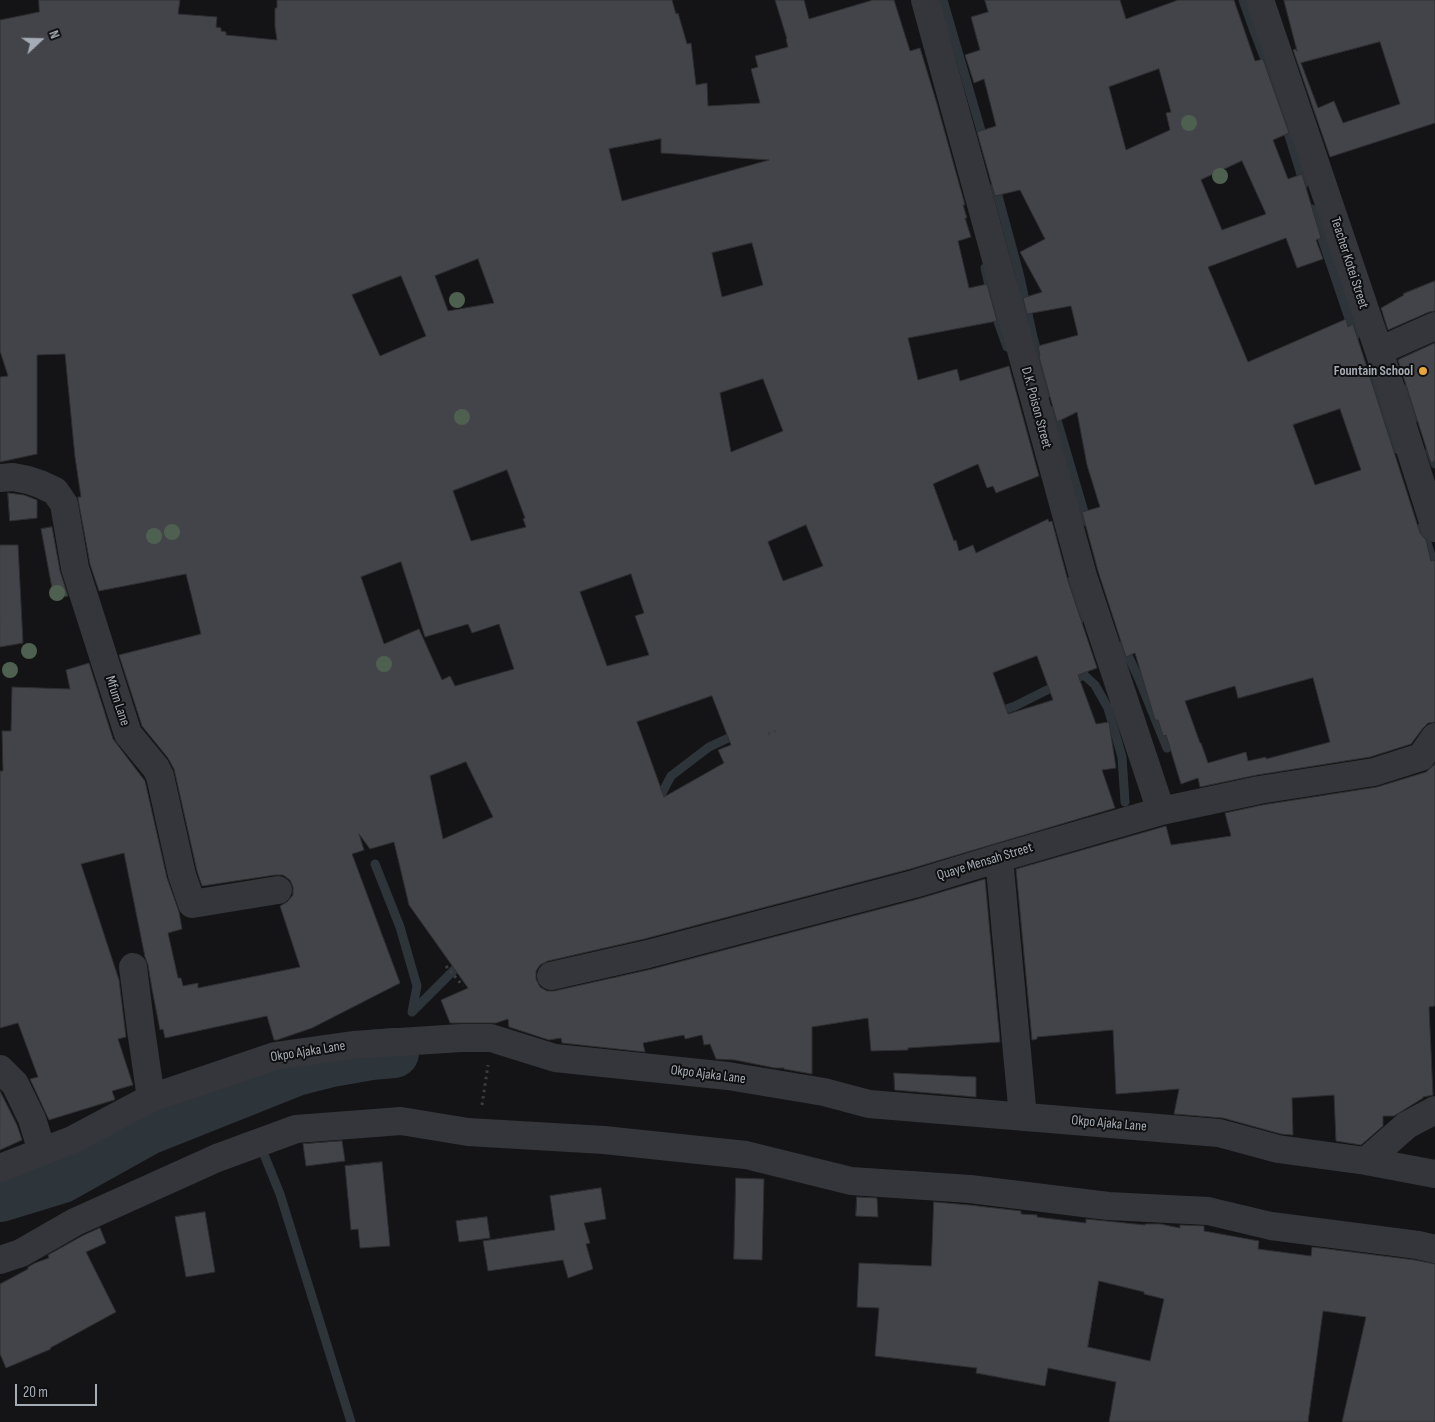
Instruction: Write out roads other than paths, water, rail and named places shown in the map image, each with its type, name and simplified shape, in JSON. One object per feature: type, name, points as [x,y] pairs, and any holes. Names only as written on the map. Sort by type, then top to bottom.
[{"type":"street","name":"D.K. Poison Street","points":[[925,0],[1084,576],[1160,812]]},
{"type":"street","name":"Teacher Kotei Street","points":[[1260,0],[1435,528]]},
{"type":"street","points":[[1378,352],[1435,326]]},
{"type":"street","name":"Mfum Lane","points":[[0,478],[21,479],[40,484],[55,491],[64,504],[75,568],[122,716],[129,736],[156,768],[160,776],[182,875],[192,904],[278,890]]},
{"type":"street","name":"Quaye Mensah Street","points":[[551,976],[648,954],[914,884],[1160,812],[1259,790],[1374,772],[1430,754]]},
{"type":"street","points":[[999,858],[1023,1117]]},
{"type":"street","points":[[133,967],[151,1098]]},
{"type":"street","name":"Okpo Ajaka Lane","points":[[0,1168],[72,1140],[151,1098],[275,1056],[354,1045],[461,1038],[491,1038],[555,1058],[728,1076],[824,1092],[869,1104],[1219,1133],[1278,1149],[1366,1161],[1435,1174]]},
{"type":"street","points":[[0,1069],[15,1084],[32,1119],[42,1151]]},
{"type":"street","points":[[1366,1161],[1408,1125],[1435,1110]]},
{"type":"street","points":[[0,1260],[21,1253],[75,1222],[216,1158],[296,1128],[401,1122],[468,1132],[604,1140],[746,1155],[851,1181],[970,1188],[1108,1206],[1208,1210],[1271,1226],[1418,1245],[1435,1249]]},
{"type":"waterway","points":[[943,0],[984,141]]},
{"type":"waterway","points":[[1243,0],[1266,62],[1304,184]]},
{"type":"waterway","points":[[995,185],[1049,393]]},
{"type":"waterway","points":[[1312,209],[1355,336]]},
{"type":"waterway","points":[[985,268],[996,316],[1007,347]]},
{"type":"waterway","points":[[1370,379],[1396,449]]},
{"type":"waterway","points":[[1406,389],[1417,417]]},
{"type":"waterway","points":[[1054,410],[1087,522]]},
{"type":"waterway","points":[[1430,450],[1435,464]]},
{"type":"waterway","points":[[1422,527],[1435,568]]},
{"type":"waterway","points":[[1071,581],[1079,620]]},
{"type":"waterway","points":[[1123,645],[1167,748]]},
{"type":"waterway","points":[[1083,670],[1084,675],[1095,685],[1108,708],[1122,757],[1125,802]]},
{"type":"waterway","points":[[995,713],[1084,675]]},
{"type":"waterway","points":[[653,799],[661,795],[671,776],[709,747],[739,733]]},
{"type":"waterway","points":[[375,864],[400,927],[417,986],[412,1012]]},
{"type":"waterway","points":[[412,1012],[463,961]]},
{"type":"waterway","points":[[0,1197],[62,1178],[148,1130],[296,1071],[331,1062],[394,1053]]},
{"type":"waterway","points":[[265,1157],[280,1194],[351,1422]]},
{"type":"place","name":"Fountain School","points":[[1423,371]]}]
